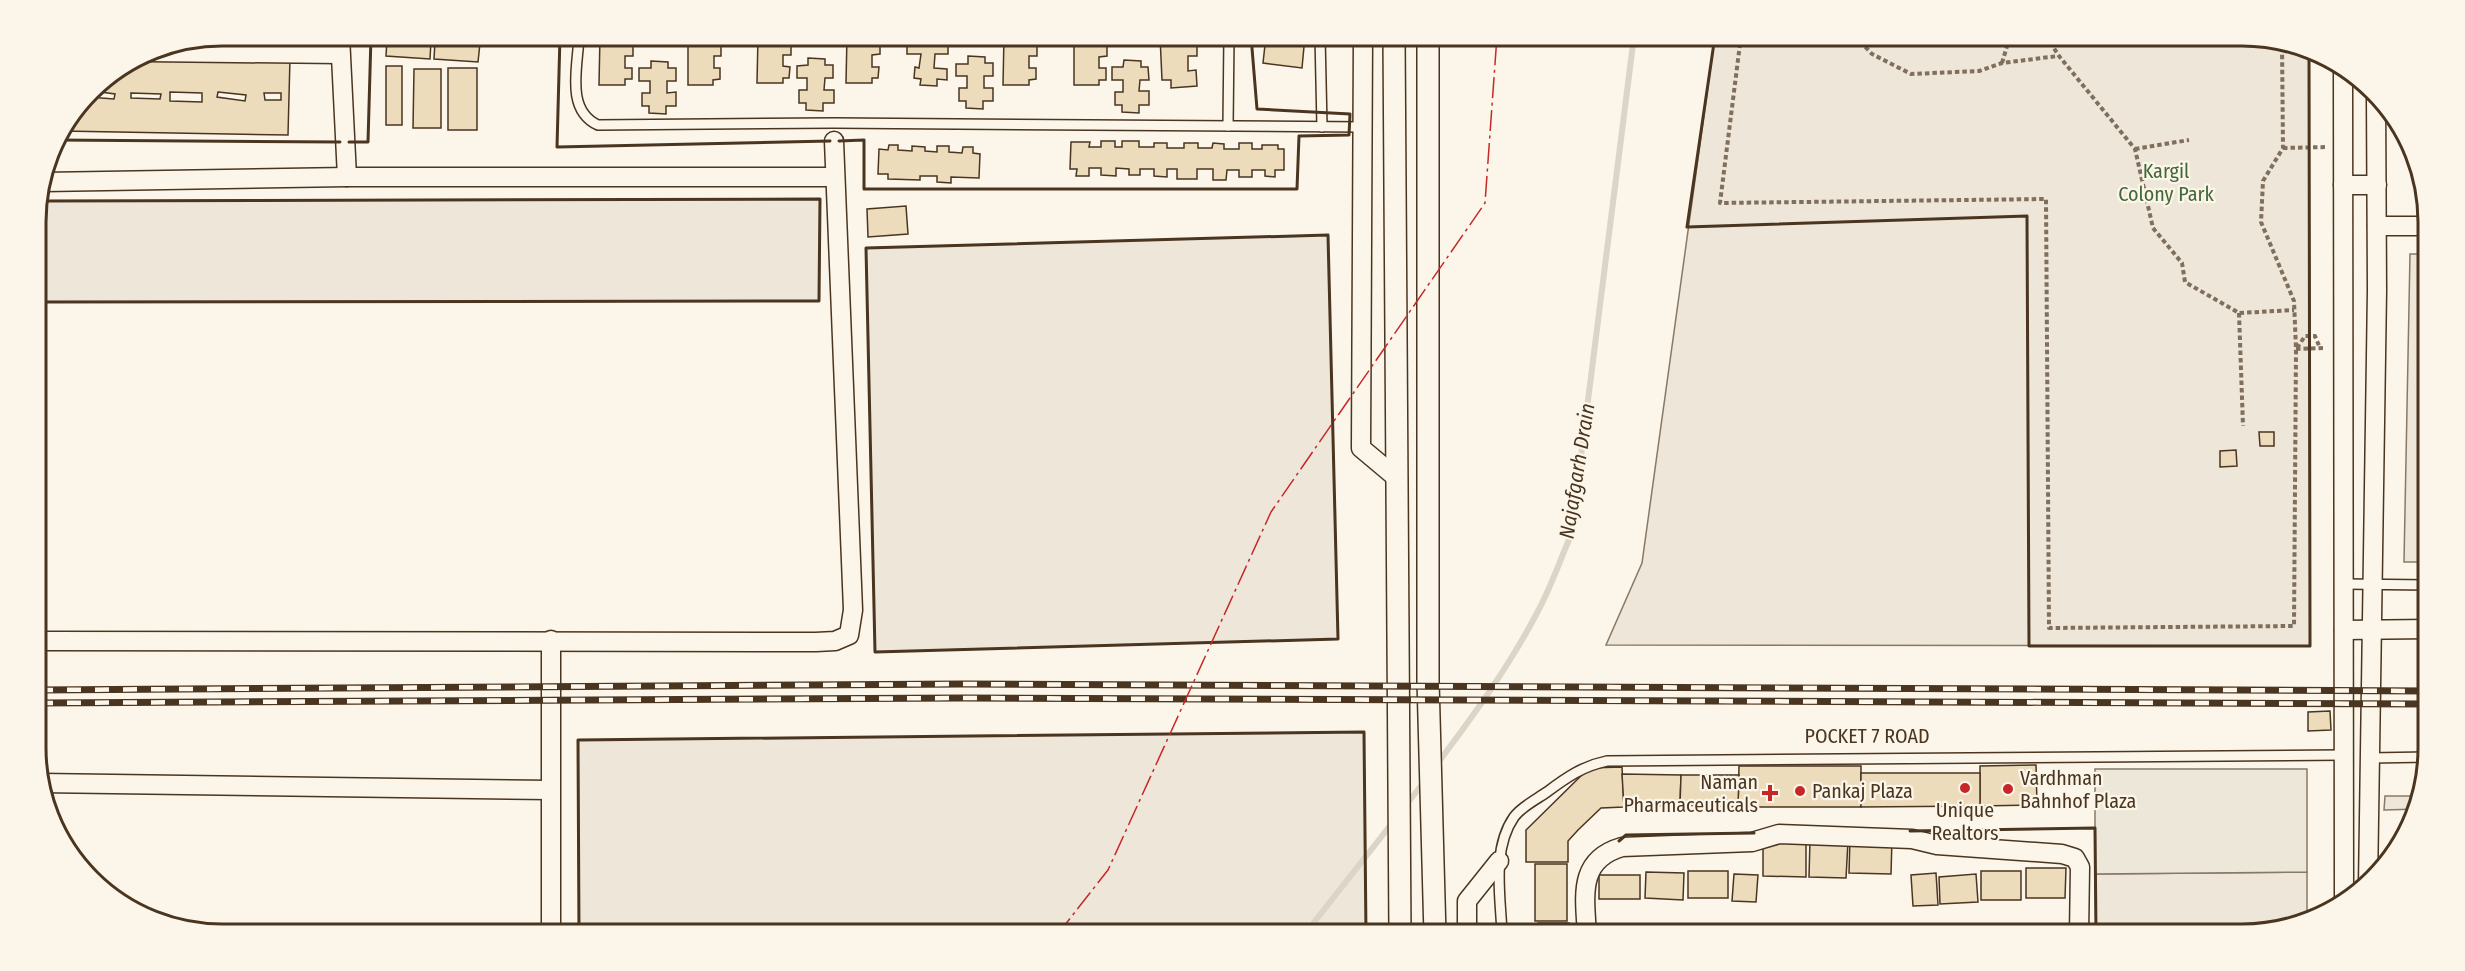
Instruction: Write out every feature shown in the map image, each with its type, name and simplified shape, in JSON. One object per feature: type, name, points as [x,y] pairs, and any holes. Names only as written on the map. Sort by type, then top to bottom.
[{"type":"street","points":[[1363,46],[1361,448],[1398,479]]},
{"type":"street","points":[[1394,46],[1400,924]]},
{"type":"street","points":[[1428,46],[1428,681],[1435,924]]},
{"type":"street","points":[[340,47],[347,177]]},
{"type":"street","points":[[179,52],[340,54]]},
{"type":"street","points":[[2344,892],[2342,755],[2345,79]]},
{"type":"street","points":[[2368,872],[2377,226],[2376,108]]},
{"type":"street","points":[[46,641],[816,642],[835,641],[849,635],[853,610],[834,132]]},
{"type":"street","points":[[51,182],[347,177],[834,177]]},
{"type":"street","points":[[2343,184],[2377,184]]},
{"type":"street","points":[[2377,226],[2418,226]]},
{"type":"street","points":[[2344,630],[2418,629]]},
{"type":"street","points":[[551,640],[551,924]]},
{"type":"street","name":"POCKET 7 ROAD","points":[[2342,755],[2370,758]]},
{"type":"street","points":[[50,783],[550,790]]},
{"type":"street","points":[[1586,924],[1584,891],[1588,873],[1597,859],[1608,851],[1622,847],[1752,842],[1779,834],[1912,839],[1937,845],[2062,854],[2075,858],[2079,867],[2079,924]]},
{"type":"street","name":"POCKET 7 ROAD","points":[[1467,924],[1467,901],[1499,861]]},
{"type":"lane","points":[[1228,126],[1229,46]]},
{"type":"lane","points":[[1320,46],[1322,127]]},
{"type":"lane","points":[[578,47],[576,98],[589,120],[598,125],[834,132],[1228,126],[1362,127]]},
{"type":"lane","points":[[2344,584],[2418,585]]},
{"type":"lane","name":"POCKET 7 ROAD","points":[[1499,861],[1506,834],[1515,816],[1567,777],[1587,766],[1607,761],[2342,755]]},
{"type":"lane","points":[[2370,758],[2418,758]]},
{"type":"lane","points":[[1499,861],[1502,924]]},
{"type":"path","points":[[1740,46],[1720,203],[2046,199],[2049,628],[2294,626],[2296,349],[2294,301],[2261,222],[2263,182],[2283,148],[2282,51]]},
{"type":"path","points":[[1865,46],[1872,54],[1911,74],[1979,71],[2002,63],[2059,56]]},
{"type":"path","points":[[2002,63],[2007,46]]},
{"type":"path","points":[[2053,46],[2135,149],[2153,228],[2182,263],[2185,282],[2239,313],[2294,310]]},
{"type":"path","points":[[2135,149],[2189,140]]},
{"type":"path","points":[[2283,148],[2310,148]]},
{"type":"path","points":[[2239,313],[2243,426]]},
{"type":"path","points":[[2296,349],[2305,336],[2315,336],[2320,348]]},
{"type":"path","points":[[2296,349],[2344,347]]},
{"type":"green space","name":"Kargil Colony Park","points":[[1714,46],[2243,46],[2277,50],[2309,60],[2310,646],[1606,645],[1642,563]]},
{"type":"green space","points":[[820,199],[819,301],[47,302],[48,201]]},
{"type":"green space","points":[[1328,235],[1338,639],[875,652],[866,248]]},
{"type":"green space","points":[[2410,254],[2418,254],[2418,562],[2404,562]]},
{"type":"green space","points":[[1364,732],[1366,924],[579,924],[578,740]]},
{"type":"green space","points":[[2385,796],[2412,796],[2407,809],[2384,810]]},
{"type":"green space","points":[[2307,872],[2307,912],[2277,921],[2254,924],[2096,924],[2095,874]]},
{"type":"shaded area","points":[[2095,769],[2307,769],[2307,872],[2095,874]]},
{"type":"building","points":[[1265,46],[1304,46],[1302,68],[1263,63]]},
{"type":"building","points":[[387,47],[431,47],[430,59],[386,56]]},
{"type":"building","points":[[435,47],[480,47],[478,62],[434,59]]},
{"type":"building","points":[[600,47],[633,47],[633,56],[625,56],[625,68],[632,68],[632,79],[625,79],[625,85],[599,85]]},
{"type":"building","points":[[688,47],[721,47],[721,56],[714,56],[714,68],[720,68],[720,79],[713,80],[713,85],[688,85]]},
{"type":"building","points":[[758,47],[791,47],[791,55],[783,55],[783,66],[790,67],[789,78],[783,78],[783,83],[757,83]]},
{"type":"building","points":[[847,47],[880,47],[880,54],[872,55],[872,67],[879,67],[878,78],[872,78],[872,83],[846,83]]},
{"type":"building","points":[[907,47],[948,47],[948,54],[935,54],[934,68],[947,69],[947,80],[937,79],[937,86],[920,85],[921,79],[914,78],[915,67],[919,68],[921,54],[907,54]]},
{"type":"building","points":[[1004,47],[1037,47],[1037,56],[1029,56],[1029,68],[1036,68],[1036,79],[1029,80],[1029,85],[1003,85]]},
{"type":"building","points":[[1074,47],[1107,47],[1107,56],[1099,57],[1099,68],[1106,68],[1106,80],[1099,80],[1099,85],[1074,85]]},
{"type":"building","points":[[1160,47],[1197,47],[1197,56],[1188,56],[1188,71],[1196,70],[1197,86],[1171,88],[1171,80],[1162,80]]},
{"type":"building","points":[[165,56],[290,58],[288,135],[72,131],[98,98],[114,99],[115,94],[104,92],[125,76]],"holes":[[[170,92],[202,93],[202,102],[170,101]],[[218,92],[246,95],[245,101],[217,97]],[[131,93],[161,94],[160,99],[131,98]],[[264,93],[281,93],[281,100],[265,100]]]},
{"type":"building","points":[[968,56],[985,57],[985,63],[993,63],[993,76],[984,76],[984,88],[993,88],[993,101],[983,101],[983,109],[966,108],[966,101],[959,101],[959,88],[967,88],[967,76],[956,76],[956,64],[968,64]]},
{"type":"building","points":[[808,58],[825,59],[825,65],[833,65],[833,78],[825,78],[824,90],[834,90],[834,103],[823,103],[823,111],[806,110],[806,103],[799,103],[799,90],[807,90],[807,78],[797,78],[797,66],[808,65]]},
{"type":"building","points":[[1124,60],[1141,61],[1141,67],[1148,67],[1149,80],[1140,80],[1139,91],[1149,91],[1149,105],[1139,105],[1139,113],[1122,112],[1122,105],[1115,105],[1115,92],[1123,92],[1123,80],[1112,80],[1112,67],[1123,67]]},
{"type":"building","points":[[651,61],[668,62],[668,68],[676,68],[676,81],[667,81],[667,93],[676,92],[676,106],[666,106],[666,114],[649,113],[649,106],[642,106],[642,93],[650,93],[650,81],[639,81],[639,68],[651,68]]},
{"type":"building","points":[[386,66],[402,66],[402,125],[386,125]]},
{"type":"building","points":[[448,68],[477,68],[477,130],[448,130]]},
{"type":"building","points":[[414,69],[441,69],[441,128],[413,128]]},
{"type":"building","points":[[1101,141],[1115,141],[1115,147],[1122,147],[1122,141],[1139,141],[1139,147],[1154,147],[1154,143],[1167,143],[1167,148],[1184,148],[1184,143],[1198,143],[1198,148],[1212,148],[1213,143],[1224,144],[1224,149],[1239,149],[1239,143],[1252,143],[1252,149],[1262,149],[1262,145],[1278,145],[1278,149],[1284,149],[1284,170],[1275,170],[1275,177],[1265,176],[1265,170],[1252,170],[1252,177],[1239,177],[1239,170],[1227,170],[1226,180],[1213,180],[1213,169],[1197,169],[1197,179],[1177,179],[1177,169],[1167,169],[1167,177],[1154,176],[1154,169],[1140,169],[1140,175],[1129,175],[1129,169],[1116,168],[1116,176],[1101,175],[1101,168],[1089,168],[1089,176],[1076,176],[1077,169],[1070,169],[1071,142],[1090,142],[1089,147],[1101,147]]},
{"type":"building","points":[[889,145],[898,145],[898,150],[912,151],[912,146],[925,147],[925,151],[937,152],[937,146],[949,146],[949,152],[962,153],[963,147],[973,147],[973,153],[980,154],[979,178],[951,177],[951,183],[937,182],[937,176],[920,176],[920,180],[888,179],[888,174],[878,174],[879,149],[888,150]]},
{"type":"building","points":[[906,206],[908,234],[868,237],[867,209]]},
{"type":"building","points":[[2259,432],[2274,432],[2274,446],[2260,446]]},
{"type":"building","points":[[2236,450],[2237,466],[2220,467],[2220,451]]},
{"type":"building","points":[[2330,711],[2331,730],[2308,731],[2308,712]]},
{"type":"building","name":"Vardhman Bahnhof Plaza","points":[[2036,765],[2037,805],[1980,806],[1980,766]]},
{"type":"building","name":"Pankaj Plaza","points":[[1739,766],[1861,766],[1861,807],[1738,807]]},
{"type":"building","points":[[1622,767],[1624,807],[1601,808],[1578,830],[1568,841],[1568,862],[1526,862],[1526,830],[1589,768]]},
{"type":"building","points":[[1861,773],[1980,773],[1980,806],[1861,807]]},
{"type":"building","points":[[1622,774],[1681,775],[1680,805],[1624,807]]},
{"type":"building","points":[[1681,775],[1739,775],[1738,807],[1680,805]]},
{"type":"building","points":[[1850,838],[1892,839],[1891,874],[1849,873]]},
{"type":"building","points":[[1810,840],[1848,841],[1846,878],[1809,877]]},
{"type":"building","points":[[1763,843],[1806,843],[1806,877],[1763,876]]},
{"type":"building","points":[[1535,864],[1567,864],[1567,921],[1535,921]]},
{"type":"building","points":[[2026,868],[2066,868],[2065,898],[2026,898]]},
{"type":"building","points":[[1688,871],[1728,871],[1728,898],[1688,898]]},
{"type":"building","points":[[1981,871],[2021,871],[2021,900],[1981,900]]},
{"type":"building","points":[[1646,872],[1684,873],[1683,900],[1645,898]]},
{"type":"building","points":[[1936,873],[1938,905],[1913,906],[1911,875]]},
{"type":"building","points":[[1734,874],[1758,875],[1756,902],[1732,901]]},
{"type":"building","points":[[1976,874],[1978,902],[1940,904],[1939,877]]},
{"type":"building","points":[[1599,875],[1640,875],[1640,899],[1599,899]]},
{"type":"building","points":[[1538,923],[1569,923],[1569,924]]},
{"type":"waterway","name":"Najafgarh Drain","points":[[1437,764],[1516,651],[1543,602],[1571,535],[1633,46]]},
{"type":"waterway","name":"Najafgarh Drain","points":[[1406,805],[1424,782]]},
{"type":"waterway","name":"Najafgarh Drain","points":[[1313,924],[1393,822]]},
{"type":"railway","points":[[46,690],[964,684],[2418,691]]},
{"type":"railway","points":[[46,703],[964,698],[2418,704]]},
{"type":"wall","points":[[839,141],[864,140],[864,189],[1297,189],[1299,136],[1349,135],[1350,114],[1257,109],[1252,46]]},
{"type":"wall","points":[[1713,46],[1687,227],[2027,216],[2029,646],[2310,646],[2309,60]]},
{"type":"wall","points":[[349,142],[368,142],[371,47]]},
{"type":"wall","points":[[560,47],[557,147],[830,141]]},
{"type":"wall","points":[[67,140],[340,142]]},
{"type":"wall","points":[[47,302],[819,301],[820,199],[48,201]]},
{"type":"wall","points":[[1328,235],[1338,639],[875,652],[866,248],[1328,235]]},
{"type":"wall","points":[[579,924],[578,740],[1364,732],[1366,924]]},
{"type":"wall","points":[[1910,831],[2095,828],[2096,924]]},
{"type":"wall","points":[[1619,841],[1626,835],[1754,833]]},
{"type":"power","points":[[1066,924],[1108,870],[1271,512],[1485,203],[1496,46]]},
{"type":"place","name":"Unique Realtors","points":[[1965,788]]},
{"type":"place","name":"Vardhman Bahnhof Plaza","points":[[2008,789]]},
{"type":"place","name":"Pankaj Plaza","points":[[1800,791]]},
{"type":"place","name":"Naman Pharmaceuticals","points":[[1770,793]]}]
